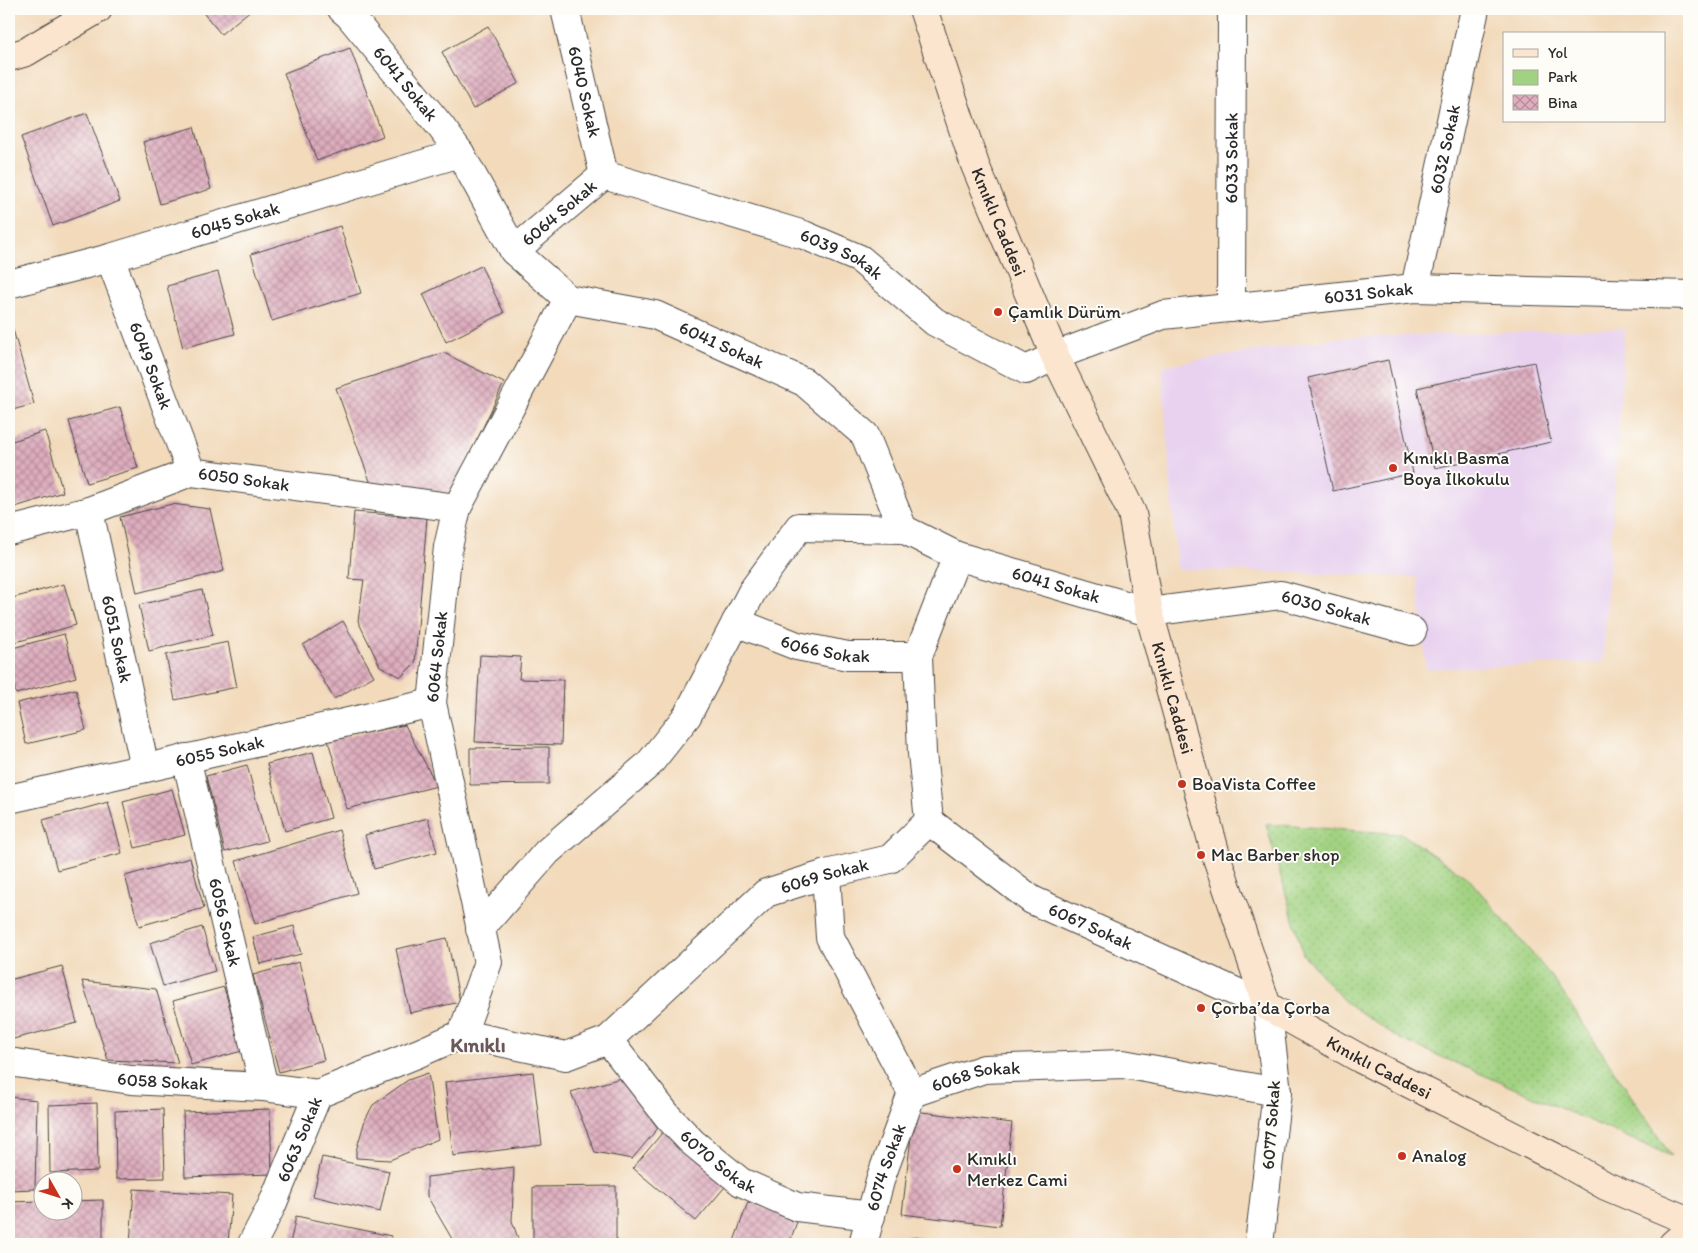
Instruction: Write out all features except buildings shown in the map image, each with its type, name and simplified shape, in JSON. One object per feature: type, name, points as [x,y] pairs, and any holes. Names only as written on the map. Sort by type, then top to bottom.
[{"type":"street","points":[[9,57],[26,52],[98,9]]},
{"type":"street","name":"6041 Sokak","points":[[342,9],[349,15],[460,153],[514,252],[568,298],[655,315],[804,382],[865,435],[903,529],[957,556],[1149,612]]},
{"type":"street","name":"6040 Sokak","points":[[565,9],[604,175]]},
{"type":"street","name":"Kınıklı Caddesi","points":[[923,9],[974,164],[1055,356],[1132,513],[1149,612],[1216,855],[1267,1006],[1361,1059],[1606,1186],[1689,1221]]},
{"type":"street","name":"6033 Sokak","points":[[1231,308],[1232,9]]},
{"type":"street","name":"6032 Sokak","points":[[1414,288],[1475,9]]},
{"type":"street","name":"6045 Sokak","points":[[9,284],[110,258],[460,153]]},
{"type":"street","name":"6064 Sokak","points":[[514,252],[604,175]]},
{"type":"street","name":"6039 Sokak","points":[[604,175],[804,235],[860,259],[935,322],[1026,370],[1055,356]]},
{"type":"street","name":"6049 Sokak","points":[[110,258],[191,472]]},
{"type":"street","name":"6031 Sokak","points":[[1055,356],[1163,315],[1414,288],[1689,295]]},
{"type":"street","name":"6064 Sokak","points":[[462,1034],[488,962],[432,703],[448,546],[457,508],[568,298]]},
{"type":"street","name":"6050 Sokak","points":[[9,531],[89,511],[191,472],[457,508]]},
{"type":"street","name":"6051 Sokak","points":[[89,511],[145,768]]},
{"type":"street","points":[[480,929],[547,852],[649,764],[687,716],[752,590],[799,527],[903,529]]},
{"type":"street","points":[[929,822],[922,753],[918,656],[957,556]]},
{"type":"street","name":"6030 Sokak","points":[[1149,612],[1281,595],[1412,631]]},
{"type":"street","name":"6066 Sokak","points":[[736,622],[797,646],[848,656],[918,656]]},
{"type":"street","name":"6055 Sokak","points":[[9,799],[432,703]]},
{"type":"street","name":"6056 Sokak","points":[[186,758],[264,1087]]},
{"type":"street","name":"6067 Sokak","points":[[929,822],[1032,900],[1267,1006]]},
{"type":"street","name":"6069 Sokak","points":[[462,1034],[566,1056],[608,1040],[766,893],[826,874],[890,859],[929,822]]},
{"type":"street","name":"6068 Sokak","points":[[826,874],[830,937],[912,1093],[984,1069],[1123,1064],[1277,1092]]},
{"type":"street","name":"6077 Sokak","points":[[1259,1244],[1277,1092],[1267,1006]]},
{"type":"street","name":"6063 Sokak","points":[[252,1244],[272,1205],[318,1094],[462,1034]]},
{"type":"street","name":"6070 Sokak","points":[[608,1040],[669,1118],[692,1142],[742,1182],[797,1207],[871,1216]]},
{"type":"street","name":"6058 Sokak","points":[[9,1062],[131,1080],[264,1087],[318,1094]]},
{"type":"street","name":"6074 Sokak","points":[[864,1244],[881,1177],[912,1093]]},
{"type":"street","points":[[1673,1244],[1689,1230]]},
{"type":"shaded area","name":"Kınıklı Basma Boya İlkokulu","points":[[1625,328],[1603,662],[1426,669],[1417,577],[1177,569],[1162,366],[1338,338]]},
{"type":"green space","points":[[1266,824],[1402,834],[1469,879],[1552,977],[1671,1156],[1400,1039],[1344,1001],[1303,954]]},
{"type":"place","name":"Çamlık Dürüm","points":[[998,312]]},
{"type":"place","name":"Kınıklı Basma Boya İlkokulu","points":[[1393,468]]},
{"type":"place","name":"BoaVista Coffee","points":[[1182,784]]},
{"type":"place","name":"Mac Barber shop","points":[[1201,855]]},
{"type":"place","name":"Çorba’da Çorba","points":[[1201,1008]]},
{"type":"place","name":"Analog","points":[[1402,1156]]},
{"type":"place","name":"Kınıklı Merkez Cami","points":[[957,1169]]},
{"type":"district","name":"Kınıklı","points":[[478,1045]]}]
